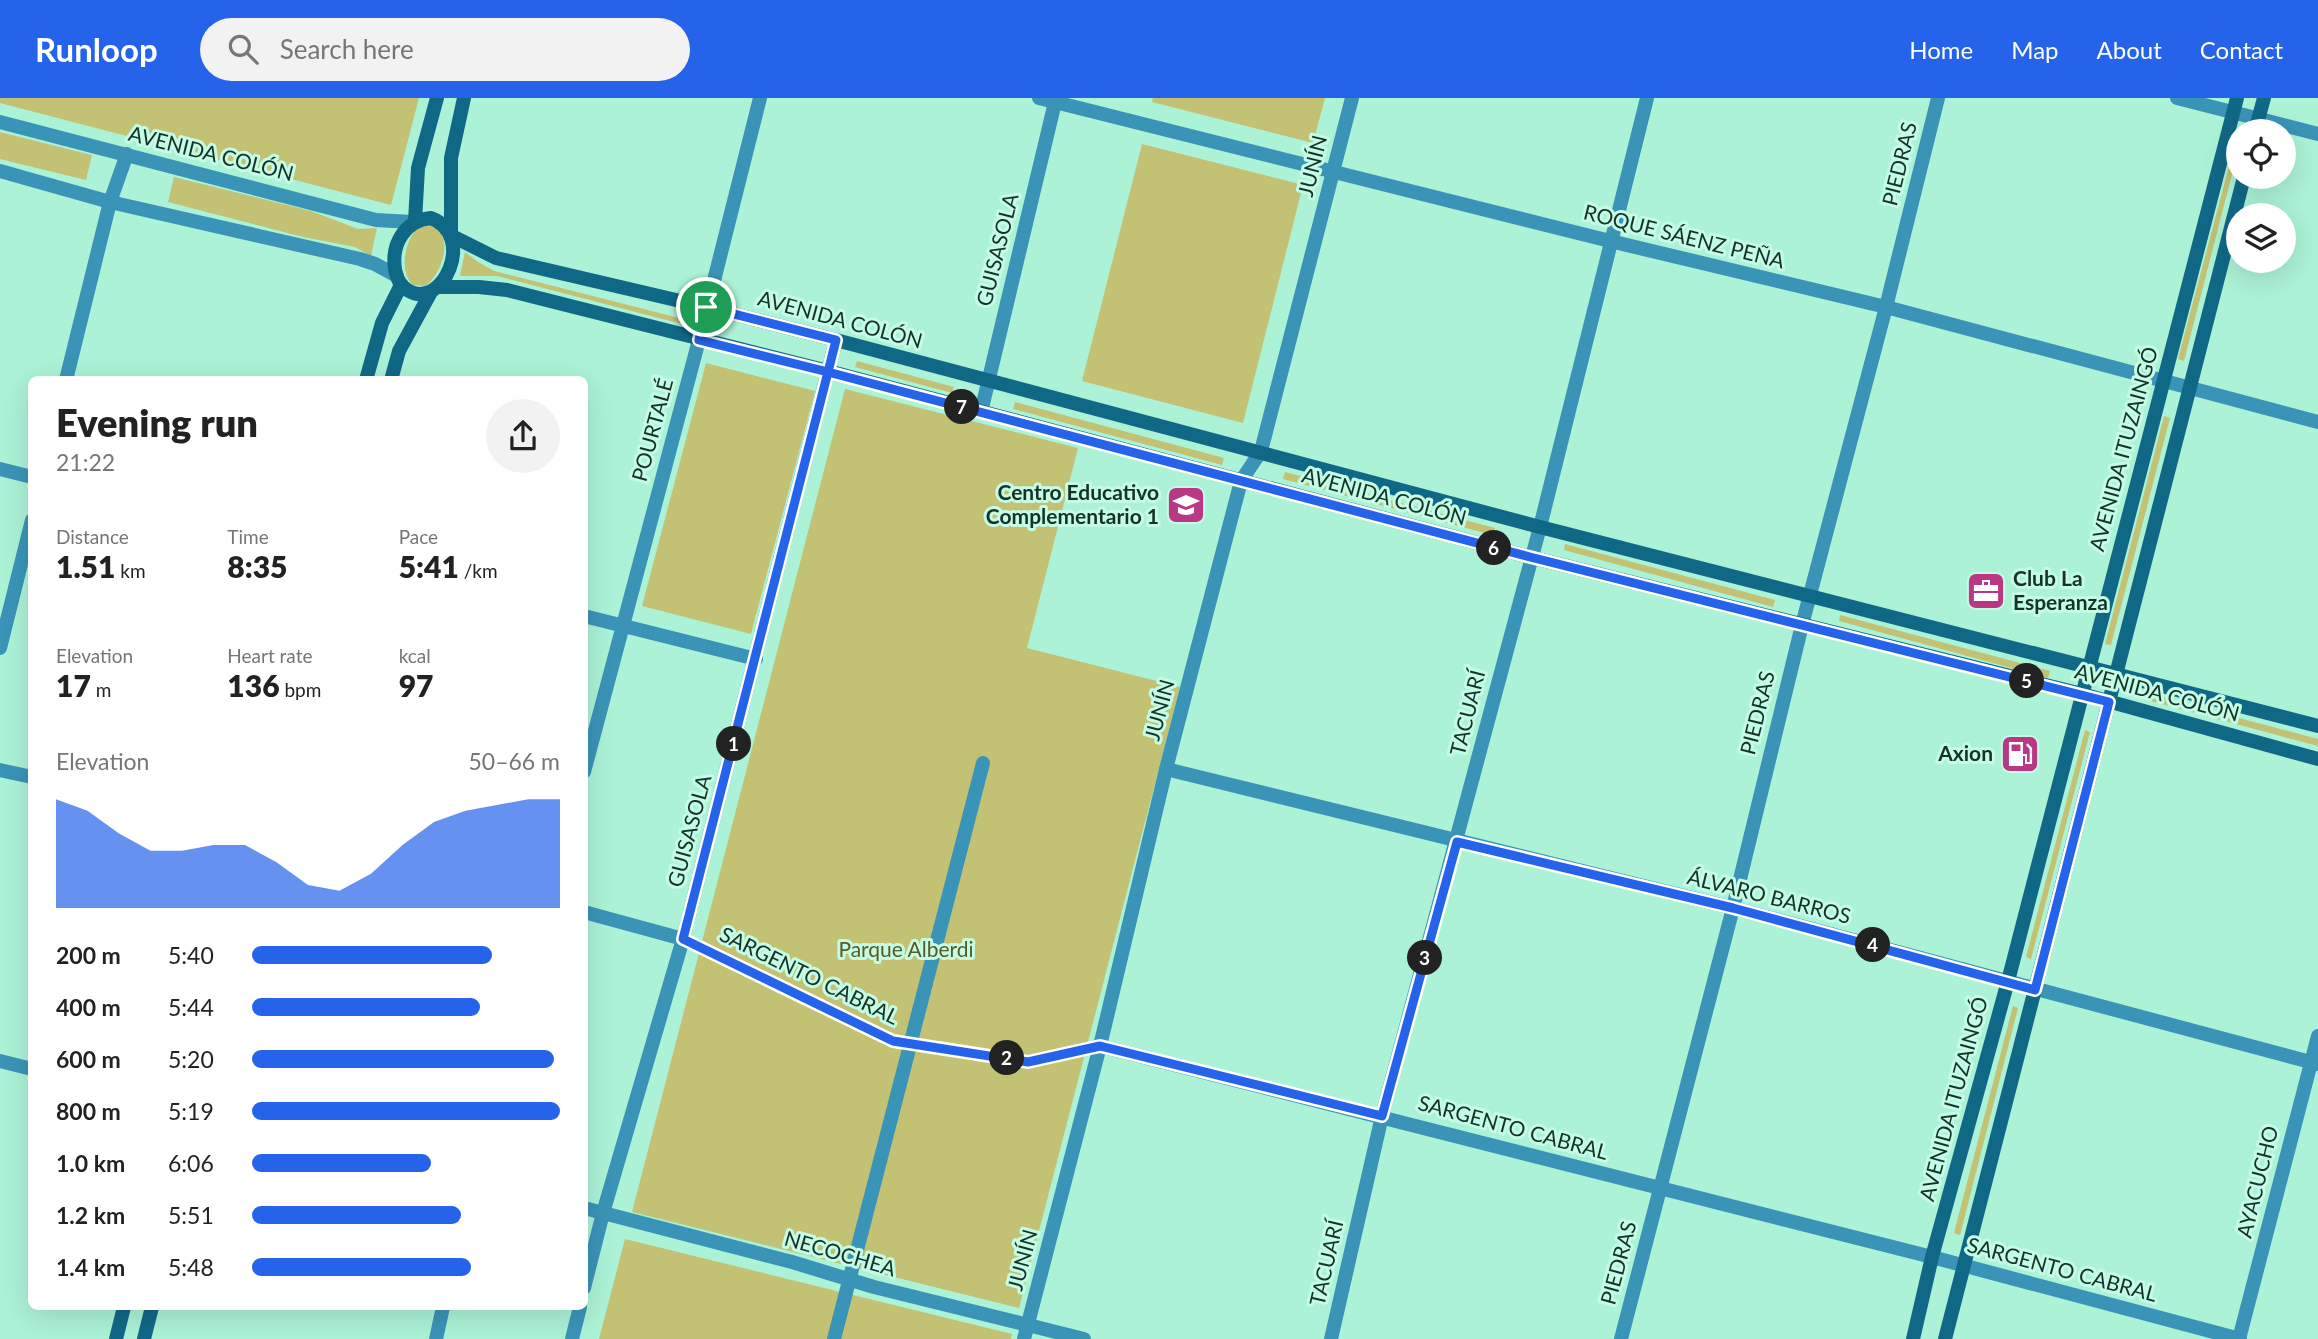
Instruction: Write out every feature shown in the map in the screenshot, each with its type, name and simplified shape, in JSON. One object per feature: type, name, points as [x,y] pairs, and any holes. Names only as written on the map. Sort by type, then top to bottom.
[{"type":"main road","points":[[413,222],[418,168],[437,98]]},
{"type":"main road","points":[[392,376],[399,351],[435,289],[444,279],[452,258],[450,158],[464,98]]},
{"type":"main road","name":"AVENIDA ITUZAINGÓ","points":[[1913,1339],[1932,1257],[2008,981],[2237,98]]},
{"type":"main road","points":[[2259,119],[2264,98]]},
{"type":"main road","points":[[1945,1339],[2241,189]]},
{"type":"main road","points":[[435,289],[419,295],[412,293],[399,281],[394,265],[396,252],[404,230],[413,222],[431,218],[447,226],[452,235]]},
{"type":"main road","name":"AVENIDA COLÓN","points":[[452,235],[496,258],[836,340],[1539,527],[2318,726]]},
{"type":"main road","points":[[367,376],[382,323],[399,281]]},
{"type":"main road","name":"AVENIDA COLÓN","points":[[435,289],[480,287],[507,290],[1530,557],[2082,694],[2318,759]]},
{"type":"main road","points":[[116,1339],[123,1310]]},
{"type":"main road","points":[[144,1339],[151,1310]]},
{"type":"street","name":"POURTALÉ","points":[[588,757],[760,98]]},
{"type":"street","name":"ROQUE SÁENZ PEÑA","points":[[1039,98],[1056,100],[1333,172],[1886,307],[2318,422]]},
{"type":"street","name":"JUNÍN","points":[[1026,1332],[1100,1046],[1166,769],[1241,481],[1261,451],[1352,98]]},
{"type":"street","name":"TACUARÍ","points":[[1331,1339],[1382,1116],[1539,527],[1647,98]]},
{"type":"street","name":"PIEDRAS","points":[[1621,1339],[1938,98]]},
{"type":"street","points":[[2177,98],[2234,113],[2245,119]]},
{"type":"street","name":"GUISASOLA","points":[[981,412],[1056,100]]},
{"type":"street","name":"AVENIDA COLÓN","points":[[0,122],[376,220],[413,222]]},
{"type":"street","points":[[2296,131],[2318,134]]},
{"type":"street","points":[[67,376],[110,202],[127,154]]},
{"type":"street","points":[[0,171],[110,202],[360,259],[375,264],[399,281]]},
{"type":"street","name":"GUISASOLA","points":[[588,1272],[683,939],[836,340]]},
{"type":"street","points":[[0,469],[28,476]]},
{"type":"street","points":[[0,648],[28,536]]},
{"type":"street","points":[[588,617],[756,659]]},
{"type":"street","points":[[834,1339],[983,763]]},
{"type":"street","name":"ÁLVARO BARROS","points":[[1166,769],[1733,908],[2314,1064]]},
{"type":"street","points":[[0,770],[28,777]]},
{"type":"street","points":[[588,913],[683,939]]},
{"type":"street","name":"AYACUCHO","points":[[2240,1339],[2314,1064],[2318,1036]]},
{"type":"street","name":"SARGENTO CABRAL","points":[[1100,1046],[1932,1257],[2240,1339]]},
{"type":"street","points":[[0,1061],[28,1068]]},
{"type":"street","name":"NECOCHEA","points":[[588,1209],[792,1262],[1026,1332],[1084,1339]]},
{"type":"street","points":[[436,1339],[442,1310]]},
{"type":"street","points":[[572,1339],[579,1310]]},
{"type":"path","name":"SARGENTO CABRAL","points":[[683,939],[893,1041],[1028,1062],[1100,1046]]},
{"type":"green space","points":[[0,98],[419,98],[391,205],[0,103]]},
{"type":"green space","points":[[1153,98],[1325,98],[1313,143],[1152,102]]},
{"type":"green space","points":[[0,132],[92,155],[86,180],[0,159]]},
{"type":"green space","points":[[1142,144],[1303,185],[1243,423],[1082,381]]},
{"type":"green space","points":[[174,177],[311,211],[358,229],[377,228],[371,256],[355,247],[303,237],[168,202]]},
{"type":"green space","points":[[2226,177],[2226,189],[2228,189],[2184,361],[2178,359]]},
{"type":"green space","points":[[432,225],[443,238],[444,256],[436,273],[425,286],[413,285],[406,272],[407,246],[420,226]]},
{"type":"green space","points":[[465,252],[494,271],[683,319],[682,324],[497,276],[460,276]]},
{"type":"green space","points":[[857,361],[954,387],[952,393],[855,367]]},
{"type":"green space","points":[[706,363],[815,391],[751,634],[642,606]]},
{"type":"green space","name":"Parque Alberdi","points":[[845,389],[1078,448],[1027,648],[1180,687],[1019,1308],[632,1212]]},
{"type":"green space","points":[[1015,402],[1224,458],[1222,465],[1013,409]]},
{"type":"green space","points":[[2164,416],[2170,418],[2111,645],[2105,644]]},
{"type":"green space","points":[[1285,472],[1495,528],[1492,535],[1283,479]]},
{"type":"green space","points":[[1565,544],[1775,600],[1773,607],[1564,550]]},
{"type":"green space","points":[[1840,615],[2050,671],[2048,678],[1839,621]]},
{"type":"green space","points":[[2148,694],[2318,739],[2318,746],[2147,700]]},
{"type":"green space","points":[[2085,730],[2090,732],[2031,959],[2026,957]]},
{"type":"green space","points":[[2013,1006],[2018,1008],[1960,1235],[1954,1233]]},
{"type":"green space","points":[[625,1239],[1012,1334],[1011,1339],[599,1339]]},
{"type":"place","name":"Centro Educativo Complementario 1","points":[[1186,505]]},
{"type":"place","name":"Club La Esperanza","points":[[1986,591]]},
{"type":"place","name":"Axion","points":[[2020,754]]},
{"type":"route","points":[[706,307],[699,340],[828,372],[1530,557],[2109,702],[2035,990],[1733,908],[1457,842],[1382,1116],[1100,1046],[1028,1062],[893,1041],[683,939],[756,659],[828,372],[836,340],[706,307]]}]
